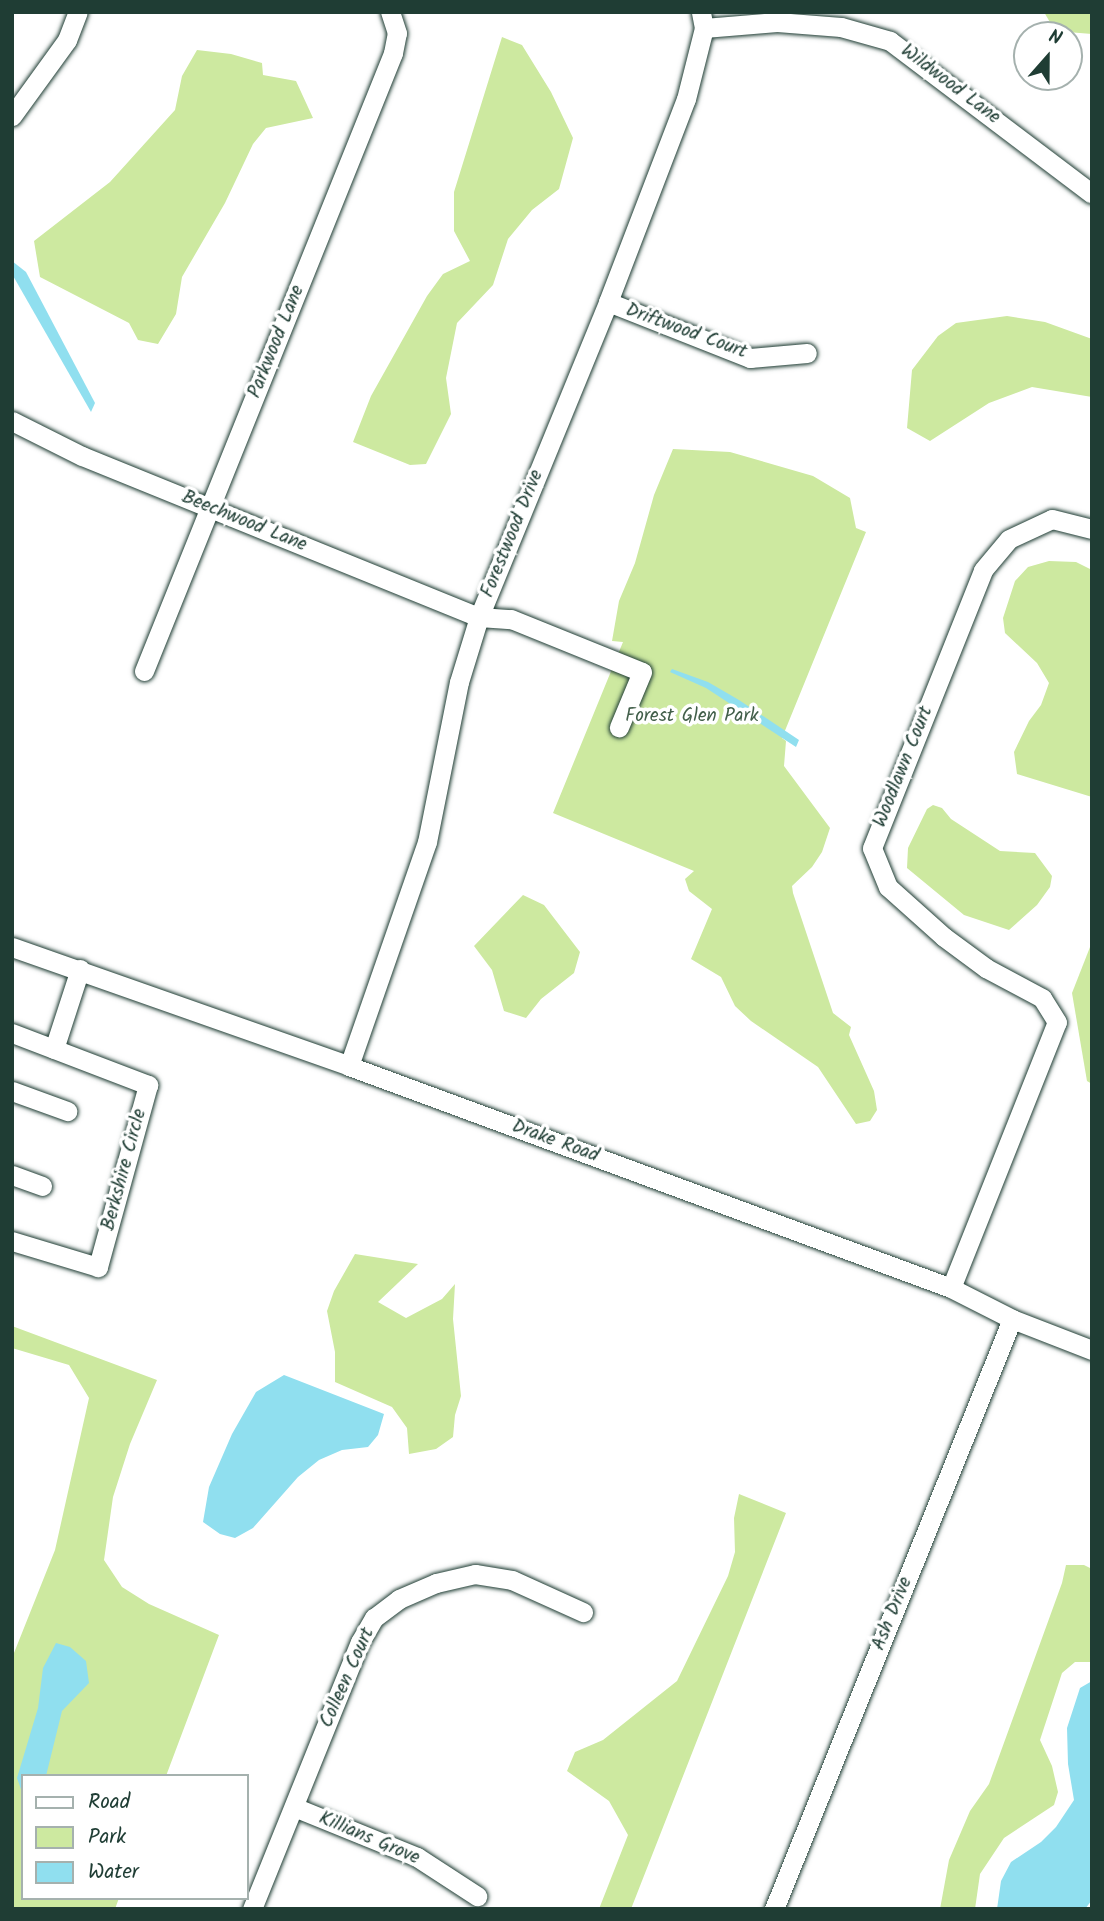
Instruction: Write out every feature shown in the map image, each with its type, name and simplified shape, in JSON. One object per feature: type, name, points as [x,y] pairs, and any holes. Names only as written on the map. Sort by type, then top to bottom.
[{"type":"street","points":[[12,116],[67,40],[78,12]]},
{"type":"street","name":"Parkwood Lane","points":[[144,671],[393,54],[397,33],[390,12]]},
{"type":"street","name":"Wildwood Lane","points":[[702,20],[841,27],[890,41],[1092,194]]},
{"type":"street","name":"Forestwood Drive","points":[[349,1066],[427,842],[459,682],[479,617],[608,302],[687,99],[702,20]]},
{"type":"street","name":"Driftwood Court","points":[[608,302],[750,358],[807,353]]},
{"type":"street","name":"Beechwood Lane","points":[[12,421],[82,456],[479,617],[511,619],[642,672],[619,727]]},
{"type":"street","name":"Woodlawn Court","points":[[951,1288],[1057,1021],[1042,998],[986,968],[888,887],[872,848],[983,570],[1009,538],[1052,519],[1092,529]]},
{"type":"street","name":"Drake Road","points":[[12,947],[349,1066],[951,1288],[1012,1319],[1092,1350]]},
{"type":"street","points":[[14,1038],[54,1049],[80,969]]},
{"type":"street","name":"Berkshire Circle","points":[[12,1241],[98,1267],[149,1085],[54,1049]]},
{"type":"street","points":[[12,1091],[67,1111]]},
{"type":"street","points":[[12,1175],[41,1186]]},
{"type":"street","name":"Ash Drive","points":[[774,1909],[1012,1319]]},
{"type":"street","name":"Colleen Court","points":[[252,1909],[360,1642],[374,1618],[399,1599],[460,1577],[491,1575],[540,1590],[583,1612]]},
{"type":"street","name":"Killians Grove","points":[[294,1807],[417,1857],[477,1896]]},
{"type":"green space","points":[[1044,12],[1092,12],[1092,34],[1083,33],[1083,21],[1049,21]]},
{"type":"green space","points":[[502,37],[522,45],[551,92],[573,138],[559,189],[532,210],[508,239],[493,285],[457,323],[446,378],[451,414],[426,464],[410,465],[353,442],[371,396],[427,296],[443,274],[470,261],[454,231],[454,192]]},
{"type":"green space","points":[[197,50],[231,54],[262,63],[263,75],[296,81],[313,118],[266,128],[253,144],[225,203],[182,277],[176,314],[158,344],[138,340],[129,323],[40,277],[34,241],[110,182],[175,110],[182,76]]},
{"type":"green space","points":[[1007,316],[1045,322],[1092,339],[1092,397],[1032,387],[989,403],[930,441],[907,428],[912,370],[938,336],[956,323]]},
{"type":"green space","name":"Forest Glen Park","points":[[673,449],[730,452],[813,476],[850,498],[856,528],[866,532],[782,738],[786,741],[784,766],[830,828],[822,852],[812,867],[792,886],[833,1013],[851,1027],[849,1035],[874,1091],[877,1110],[870,1121],[856,1124],[818,1067],[751,1021],[735,1006],[721,977],[691,959],[712,909],[689,891],[685,879],[694,871],[553,813],[623,642],[612,641],[619,601],[635,563],[654,495]]},
{"type":"green space","points":[[1049,561],[1076,562],[1092,570],[1092,797],[1017,774],[1014,752],[1029,721],[1041,705],[1049,683],[1037,663],[1005,633],[1003,618],[1015,581],[1028,567]]},
{"type":"green space","points":[[933,805],[942,808],[951,819],[1000,851],[1035,853],[1052,876],[1050,887],[1037,905],[1009,930],[964,915],[907,868],[908,848],[927,809]]},
{"type":"green space","points":[[523,895],[544,905],[580,952],[574,973],[541,999],[526,1018],[504,1011],[492,970],[474,946]]},
{"type":"green space","points":[[1092,942],[1092,1084],[1087,1081],[1072,993]]},
{"type":"green space","points":[[355,1254],[418,1264],[378,1302],[406,1318],[442,1299],[455,1284],[453,1319],[461,1396],[455,1415],[453,1437],[436,1449],[409,1454],[407,1428],[392,1407],[335,1382],[335,1352],[327,1311],[334,1291]]},
{"type":"green space","points":[[12,1326],[157,1380],[130,1444],[113,1497],[104,1560],[122,1587],[149,1604],[219,1635],[167,1774],[21,1774],[21,1900],[118,1900],[115,1909],[12,1909],[12,1658],[55,1550],[89,1398],[69,1365],[12,1348]]},
{"type":"green space","points":[[739,1494],[786,1513],[631,1909],[599,1909],[628,1835],[609,1801],[567,1771],[575,1752],[603,1740],[677,1681],[728,1576],[735,1552],[734,1518]]},
{"type":"green space","points":[[1066,1565],[1084,1565],[1092,1569],[1092,1662],[1075,1662],[1062,1673],[1040,1740],[1052,1766],[1058,1792],[1054,1805],[1004,1838],[980,1874],[975,1909],[940,1909],[949,1860],[970,1811],[989,1784],[1062,1583]]},
{"type":"water","points":[[12,261],[26,272],[95,403],[91,412],[12,274]]},
{"type":"water","points":[[672,669],[708,682],[739,700],[799,740],[796,747],[706,688],[670,672]]},
{"type":"water","points":[[284,1375],[384,1414],[378,1435],[368,1447],[342,1450],[319,1460],[298,1477],[253,1528],[235,1538],[220,1534],[203,1522],[209,1487],[232,1434],[256,1392]]},
{"type":"water","points":[[56,1643],[70,1647],[86,1661],[89,1683],[62,1711],[46,1774],[21,1774],[21,1789],[17,1778],[38,1708],[43,1668]]},
{"type":"water","points":[[1092,1681],[1092,1900],[1085,1909],[997,1909],[1001,1881],[1011,1862],[1041,1842],[1056,1827],[1074,1800],[1068,1764],[1067,1728],[1080,1688]]}]
